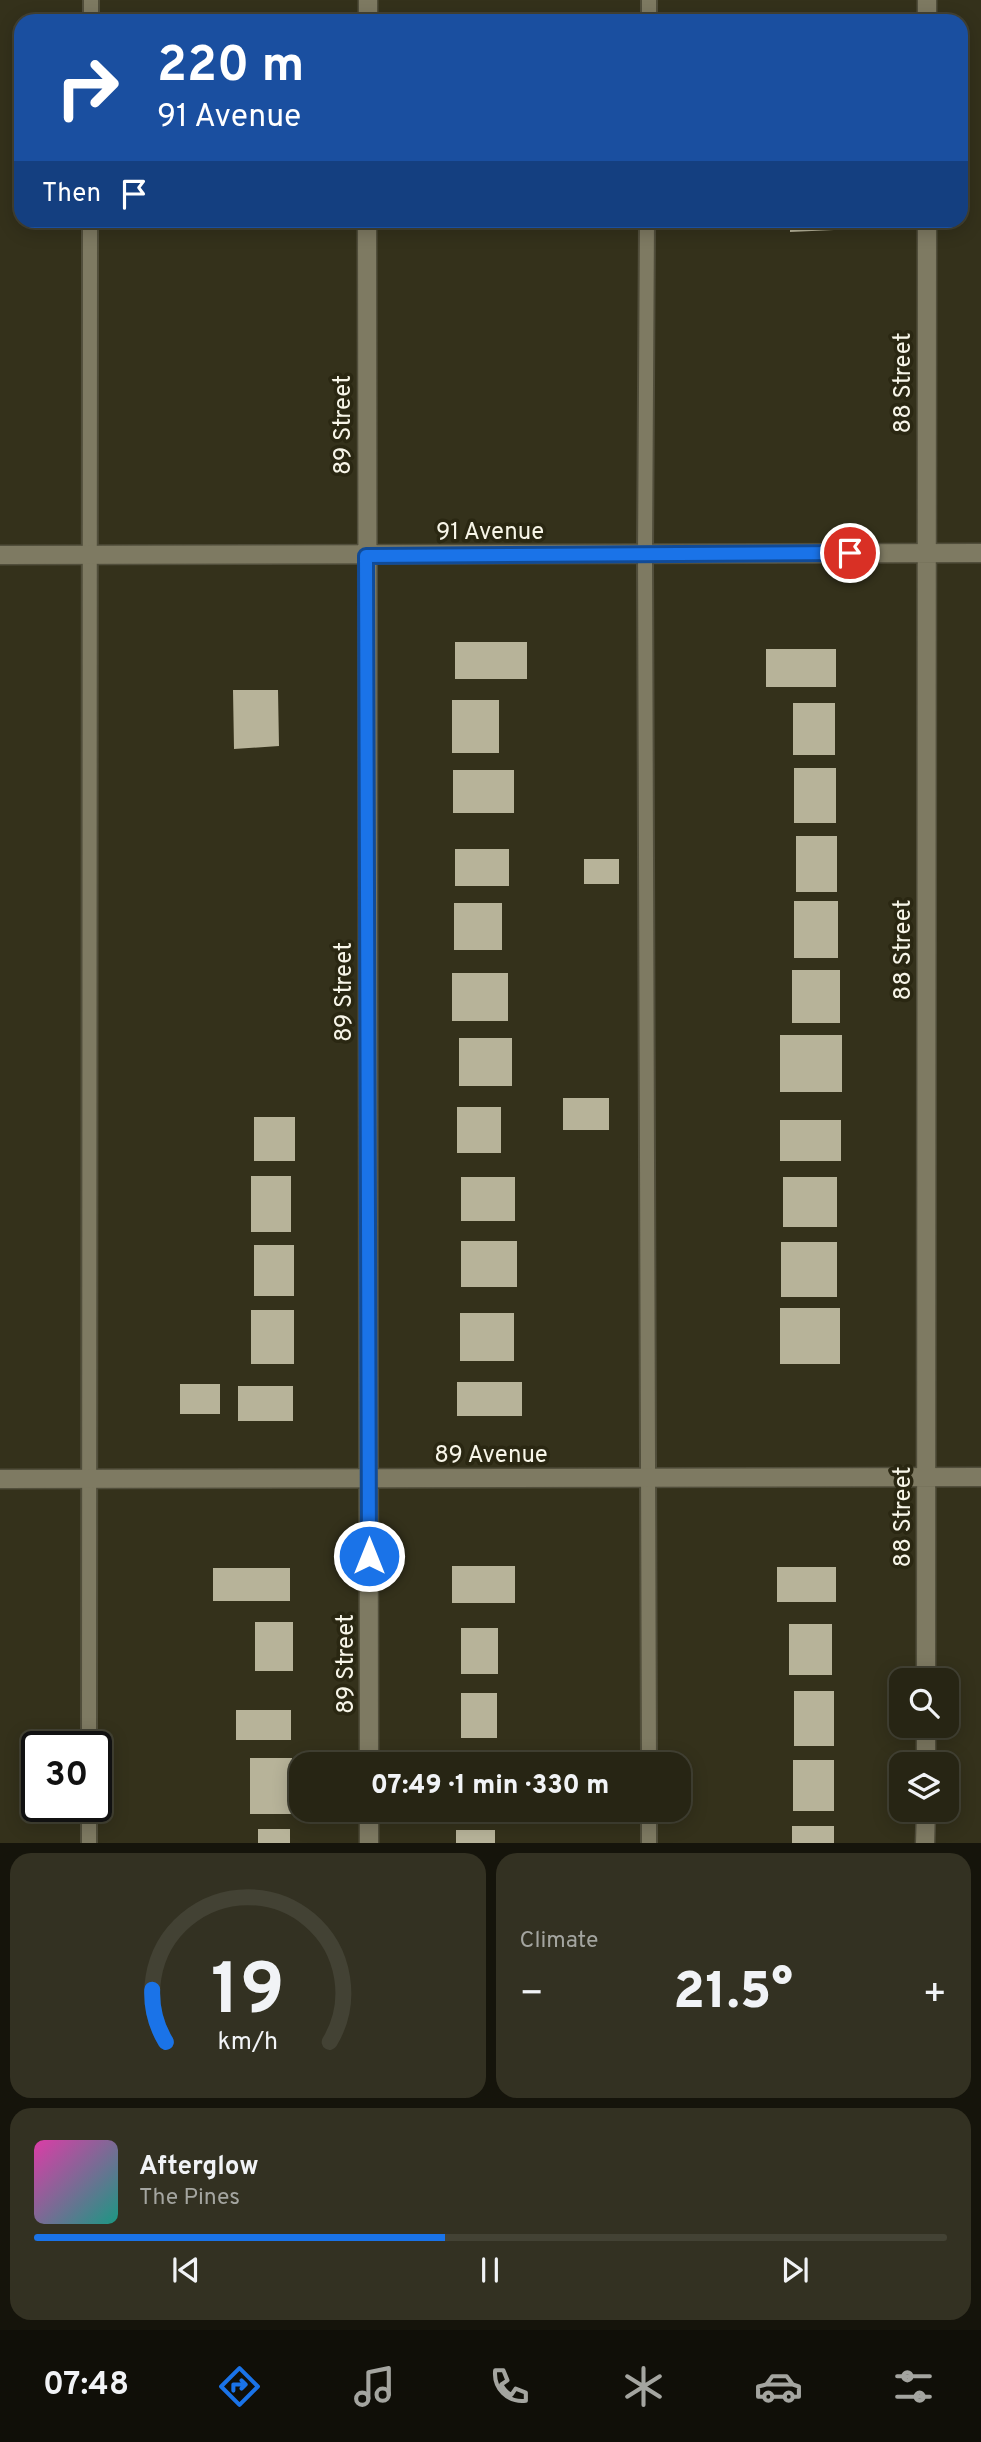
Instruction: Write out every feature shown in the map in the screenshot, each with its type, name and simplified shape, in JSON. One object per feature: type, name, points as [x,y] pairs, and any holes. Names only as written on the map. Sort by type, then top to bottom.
[{"type":"street","name":"89 Street","points":[[368,228],[366,556],[369,1752]]},
{"type":"street","name":"88 Street","points":[[926,1668],[927,228]]},
{"type":"street","name":"91 Avenue","points":[[0,555],[981,553]]},
{"type":"street","name":"89 Avenue","points":[[0,1479],[981,1477]]},
{"type":"street","points":[[369,1822],[369,1843]]},
{"type":"street","points":[[925,1843],[926,1822]]},
{"type":"lane","points":[[89,1731],[90,228]]},
{"type":"lane","points":[[648,228],[645,554],[649,1752]]},
{"type":"lane","points":[[89,1822],[89,1843]]},
{"type":"lane","points":[[649,1822],[649,1843]]},
{"type":"building","points":[[790,228],[834,230],[790,232]]},
{"type":"building","points":[[455,642],[527,642],[527,679],[455,679]]},
{"type":"building","points":[[766,649],[836,649],[836,687],[766,687]]},
{"type":"building","points":[[233,690],[278,690],[279,746],[234,749]]},
{"type":"building","points":[[452,700],[499,700],[499,753],[452,753]]},
{"type":"building","points":[[793,703],[835,703],[835,755],[793,755]]},
{"type":"building","points":[[794,768],[836,768],[836,823],[794,823]]},
{"type":"building","points":[[453,770],[514,770],[514,813],[453,813]]},
{"type":"building","points":[[796,836],[837,836],[837,892],[796,892]]},
{"type":"building","points":[[455,849],[509,849],[509,886],[455,886]]},
{"type":"building","points":[[584,859],[619,859],[619,884],[584,884]]},
{"type":"building","points":[[794,901],[838,901],[838,958],[794,958]]},
{"type":"building","points":[[454,903],[502,903],[502,950],[454,950]]},
{"type":"building","points":[[792,970],[840,970],[840,1023],[792,1023]]},
{"type":"building","points":[[452,973],[508,973],[508,1021],[452,1021]]},
{"type":"building","points":[[780,1035],[842,1035],[842,1092],[780,1092]]},
{"type":"building","points":[[459,1038],[512,1038],[512,1086],[459,1086]]},
{"type":"building","points":[[563,1098],[609,1098],[609,1130],[563,1130]]},
{"type":"building","points":[[457,1107],[501,1107],[501,1153],[457,1153]]},
{"type":"building","points":[[254,1117],[295,1117],[295,1161],[254,1161]]},
{"type":"building","points":[[780,1120],[841,1120],[841,1161],[780,1161]]},
{"type":"building","points":[[251,1176],[291,1176],[291,1232],[251,1232]]},
{"type":"building","points":[[461,1177],[515,1177],[515,1221],[461,1221]]},
{"type":"building","points":[[783,1177],[837,1177],[837,1227],[783,1227]]},
{"type":"building","points":[[461,1241],[517,1241],[517,1287],[461,1287]]},
{"type":"building","points":[[781,1242],[837,1242],[837,1297],[781,1297]]},
{"type":"building","points":[[254,1245],[294,1245],[294,1296],[254,1296]]},
{"type":"building","points":[[780,1308],[840,1308],[840,1364],[780,1364]]},
{"type":"building","points":[[251,1310],[294,1310],[294,1364],[251,1364]]},
{"type":"building","points":[[460,1313],[514,1313],[514,1361],[460,1361]]},
{"type":"building","points":[[457,1382],[522,1382],[522,1416],[457,1416]]},
{"type":"building","points":[[180,1384],[220,1384],[220,1414],[180,1414]]},
{"type":"building","points":[[238,1386],[293,1386],[293,1421],[238,1421]]},
{"type":"building","points":[[452,1566],[515,1566],[515,1603],[452,1603]]},
{"type":"building","points":[[777,1567],[836,1567],[836,1602],[777,1602]]},
{"type":"building","points":[[213,1568],[290,1568],[290,1601],[213,1601]]},
{"type":"building","points":[[255,1622],[293,1622],[293,1671],[255,1671]]},
{"type":"building","points":[[789,1624],[832,1624],[832,1675],[789,1675]]},
{"type":"building","points":[[461,1628],[498,1628],[498,1674],[461,1674]]},
{"type":"building","points":[[794,1691],[834,1691],[834,1746],[794,1746]]},
{"type":"building","points":[[461,1693],[497,1693],[497,1738],[461,1738]]},
{"type":"building","points":[[236,1710],[291,1710],[291,1740],[236,1740]]},
{"type":"building","points":[[250,1758],[289,1758],[289,1814],[250,1814]]},
{"type":"building","points":[[793,1760],[834,1760],[834,1811],[793,1811]]},
{"type":"building","points":[[792,1826],[834,1826],[834,1843],[792,1843]]},
{"type":"building","points":[[258,1829],[290,1829],[290,1843],[258,1843]]},
{"type":"building","points":[[456,1830],[495,1830],[495,1843],[456,1843]]},
{"type":"route","points":[[369,1556],[366,556],[850,553]]}]
